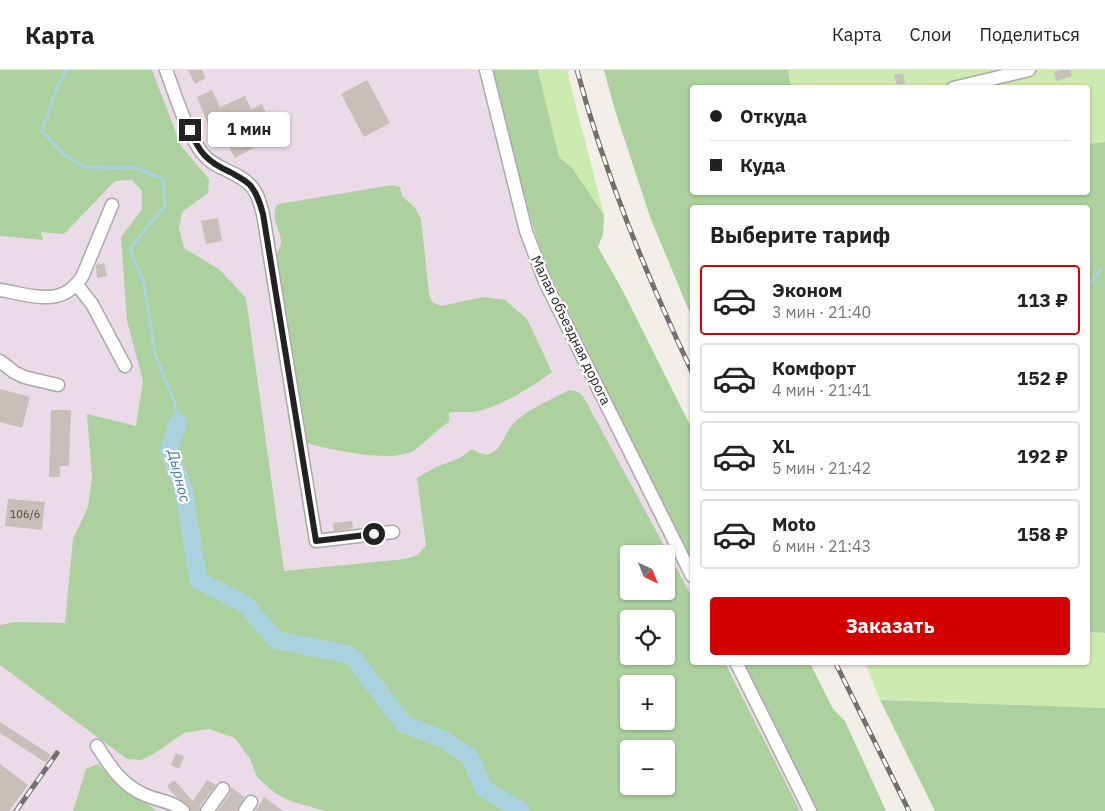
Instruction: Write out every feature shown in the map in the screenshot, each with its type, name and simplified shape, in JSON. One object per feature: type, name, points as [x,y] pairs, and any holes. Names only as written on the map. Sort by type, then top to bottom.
[{"type":"street","points":[[166,70],[196,145],[204,156],[216,165],[243,178],[258,196],[263,214],[316,541],[394,532]]},
{"type":"street","name":"Малая объездная дорога","points":[[486,70],[526,231],[545,282],[690,572]]},
{"type":"street","points":[[965,85],[1029,70]]},
{"type":"street","points":[[0,290],[51,298],[67,293],[77,285],[83,275],[112,204]]},
{"type":"street","points":[[77,285],[92,304],[125,366]]},
{"type":"street","points":[[0,361],[24,377],[58,385]]},
{"type":"street","points":[[737,665],[810,811]]},
{"type":"street","points":[[97,746],[115,774],[128,786],[144,795],[170,802],[183,811]]},
{"type":"street","points":[[207,811],[223,789]]},
{"type":"shaded area","points":[[0,70],[478,70],[520,233],[538,285],[668,545],[620,545],[620,600],[675,600],[675,558],[690,588],[690,665],[729,665],[802,811],[0,811]]},
{"type":"green space","points":[[0,70],[152,70],[181,146],[209,179],[208,193],[182,212],[179,228],[184,248],[220,270],[246,298],[284,571],[405,559],[418,555],[426,545],[417,478],[436,467],[460,458],[472,449],[486,454],[494,452],[501,445],[510,428],[525,414],[569,390],[576,391],[583,396],[664,545],[620,545],[620,600],[675,600],[675,566],[690,593],[690,665],[726,665],[800,811],[325,811],[290,801],[275,793],[257,777],[250,759],[235,738],[209,729],[184,733],[152,755],[141,760],[127,759],[0,665],[0,625],[15,622],[65,623],[73,539],[88,507],[92,478],[87,414],[136,426],[143,381],[127,321],[121,237],[142,209],[142,191],[132,180],[115,181],[64,234],[41,232],[43,240],[0,236]]},
{"type":"green space","points":[[493,70],[538,70],[559,157],[573,169],[604,215],[603,234],[598,247],[624,293],[690,425],[690,559],[552,279],[542,254],[519,176]]},
{"type":"green space","points":[[538,70],[567,70],[604,215],[573,169],[559,157]]},
{"type":"green space","points":[[604,70],[788,70],[791,85],[690,85],[690,195],[1090,195],[1090,144],[1105,142],[1105,633],[1090,632],[1090,205],[690,205],[690,313],[650,217],[614,107]]},
{"type":"green space","points":[[788,70],[1105,70],[1105,142],[1090,144],[1090,85],[791,85]]},
{"type":"green space","points":[[393,185],[400,187],[402,196],[415,208],[421,219],[429,294],[432,302],[441,306],[483,297],[505,300],[527,319],[552,372],[525,390],[492,407],[472,412],[449,413],[449,422],[418,448],[403,454],[377,456],[310,444],[307,442],[276,256],[281,241],[275,219],[275,210],[277,205],[285,203]]},
{"type":"green space","points":[[1090,632],[1105,633],[1105,708],[880,700],[866,665],[1090,665]]},
{"type":"green space","points":[[743,665],[811,665],[833,709],[845,721],[886,811],[816,811]]},
{"type":"green space","points":[[880,700],[1105,708],[1105,811],[935,811]]},
{"type":"green space","points":[[98,764],[127,793],[148,804],[156,811],[73,811],[86,769]]},
{"type":"building","points":[[188,70],[202,70],[206,78],[195,84]]},
{"type":"building","points":[[1070,70],[1072,76],[1056,81],[1054,72]]},
{"type":"building","points":[[903,73],[905,83],[897,85],[894,75]]},
{"type":"building","points":[[367,80],[390,123],[364,137],[341,94]]},
{"type":"building","points":[[212,90],[220,107],[245,96],[251,109],[262,104],[268,117],[246,127],[257,146],[235,158],[224,138],[215,142],[197,97]]},
{"type":"building","points":[[218,218],[222,241],[206,244],[201,221]]},
{"type":"building","points":[[104,263],[107,276],[97,278],[96,265]]},
{"type":"building","points":[[0,389],[30,397],[22,428],[0,422]]},
{"type":"building","points":[[51,410],[71,410],[69,466],[60,466],[60,477],[49,477]]},
{"type":"building","points":[[8,499],[45,502],[42,530],[5,526]]},
{"type":"building","points":[[352,521],[353,528],[334,531],[333,523]]},
{"type":"building","points":[[0,722],[51,755],[46,763],[0,733]]},
{"type":"building","points":[[176,753],[184,757],[179,769],[171,765]]},
{"type":"building","points":[[0,764],[28,785],[9,811],[0,811]]},
{"type":"building","points":[[174,780],[193,801],[207,780],[216,785],[200,806],[199,811],[191,811],[188,805],[176,797],[167,786]]},
{"type":"building","points":[[231,787],[244,797],[237,811],[217,811],[230,794]]},
{"type":"building","points":[[264,797],[283,811],[255,811]]},
{"type":"waterway","name":"Дырнос","points":[[66,70],[55,93],[42,131],[65,155],[84,167],[136,168],[163,179],[165,206],[130,249],[144,284],[155,354],[174,401],[178,422]]},
{"type":"waterway","points":[[1090,283],[1101,269]]},
{"type":"waterway","name":"Дырнос","points":[[178,422],[169,450],[184,491],[198,580],[245,604],[276,640],[351,655],[404,724],[442,739],[470,757],[484,789],[521,811]]},
{"type":"railway","points":[[577,70],[600,148],[628,224],[690,368]]},
{"type":"railway","points":[[836,665],[909,811]]},
{"type":"railway","points":[[16,811],[57,753]]},
{"type":"route","points":[[190,130],[196,145],[204,156],[216,165],[243,178],[258,196],[263,214],[308,503],[316,541],[374,534]]}]
